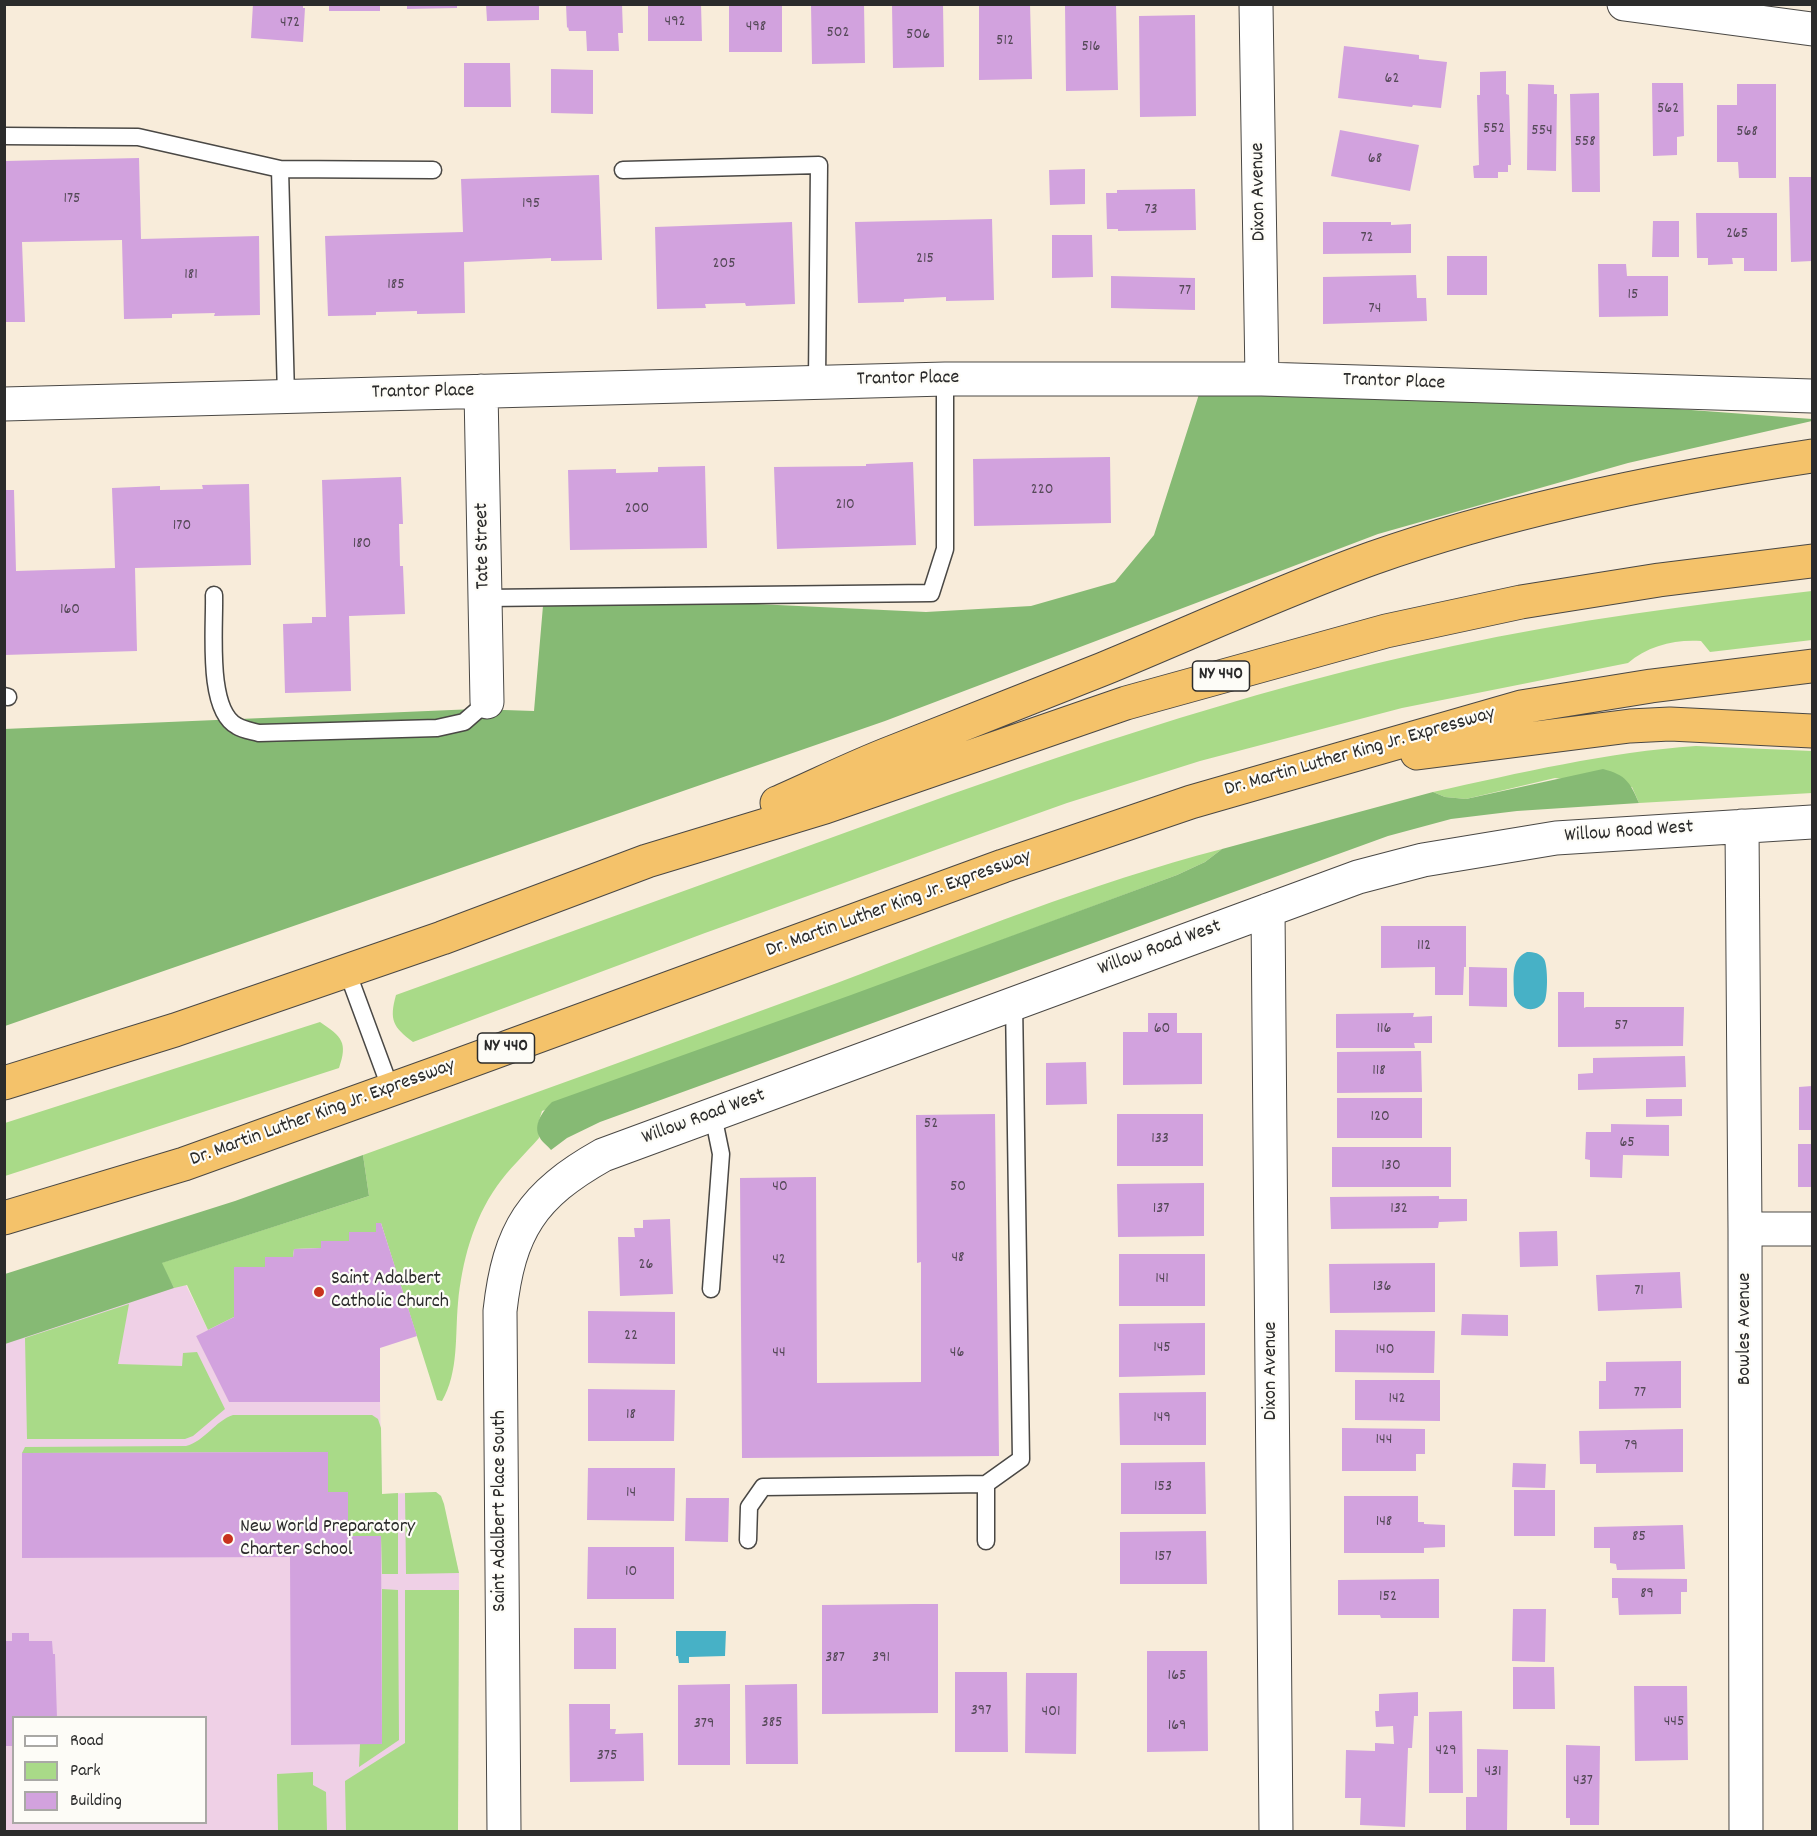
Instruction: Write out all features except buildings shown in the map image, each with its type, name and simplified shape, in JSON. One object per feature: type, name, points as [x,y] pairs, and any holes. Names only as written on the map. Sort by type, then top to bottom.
[{"type":"highway","points":[[647,861],[890,753],[1014,705],[1311,581],[1375,557],[1530,512],[1604,494],[1727,469],[1812,456]]},
{"type":"highway","name":"NY 440","points":[[4,1083],[175,1030],[347,971],[647,861],[825,807],[1126,703],[1386,631],[1521,602],[1659,580],[1812,561]]},
{"type":"highway","name":"Dr. Martin Luther King Jr. Expressway","points":[[4,1218],[184,1164],[1003,866],[1191,802],[1521,707],[1651,686],[1812,666]]},
{"type":"highway","points":[[1317,765],[1630,726],[1670,724],[1812,731]]},
{"type":"street","name":"Dixon Avenue","points":[[1256,4],[1262,379]]},
{"type":"street","points":[[1624,4],[1812,29]]},
{"type":"street","name":"Trantor Place","points":[[4,404],[817,381],[945,380],[1262,379],[1812,396]]},
{"type":"street","name":"Tate Street","points":[[481,391],[487,702]]},
{"type":"street","name":"Willow Road West","points":[[541,1199],[576,1170],[603,1155],[1358,877],[1423,860],[1490,847],[1556,838],[1812,822]]},
{"type":"street","name":"Bowles Avenue","points":[[1742,826],[1746,1229],[1746,1832]]},
{"type":"street","name":"Dixon Avenue","points":[[1268,910],[1276,1832]]},
{"type":"street","name":"Saint Adalbert Place South","points":[[504,1832],[500,1311],[504,1277],[511,1248],[523,1223],[541,1199]]},
{"type":"street","points":[[1746,1229],[1812,1229]]},
{"type":"lane","points":[[4,136],[138,137],[280,169],[433,170]]},
{"type":"lane","points":[[623,170],[819,165],[817,381]]},
{"type":"lane","points":[[280,169],[286,396]]},
{"type":"lane","points":[[485,598],[931,594],[945,549],[945,380]]},
{"type":"lane","points":[[214,595],[215,689],[224,714],[236,726],[260,733],[436,728],[464,722],[487,702]]},
{"type":"lane","points":[[347,971],[391,1090]]},
{"type":"lane","points":[[748,1540],[749,1507],[763,1486],[986,1484],[1021,1459],[1014,1002]]},
{"type":"lane","points":[[711,1289],[722,1154],[713,1115]]},
{"type":"lane","points":[[986,1484],[986,1541]]},
{"type":"shaded area","name":"New World Preparatory Charter School","points":[[186,1285],[208,1330],[196,1336],[229,1402],[380,1402],[382,1494],[436,1492],[441,1496],[459,1573],[458,1831],[5,1831],[4,1314]]},
{"type":"green space","points":[[1200,391],[1557,400],[1812,419],[1812,421],[1628,463],[1378,534],[885,721],[5,1026],[4,729],[475,709],[534,711],[544,594],[926,612],[1031,606],[1115,582],[1154,535]]},
{"type":"green space","points":[[1812,591],[1812,640],[1710,652],[1701,641],[1682,641],[1653,648],[1628,663],[1402,708],[1200,761],[1067,803],[966,839],[413,1042],[401,1032],[394,1022],[393,1011],[396,995],[988,781],[1218,706],[1374,664],[1542,628]]},
{"type":"green space","points":[[1696,746],[1812,751],[1812,793],[1639,803],[1632,787],[1555,778],[1466,799],[1445,797],[1433,792],[1597,758]]},
{"type":"green space","points":[[1603,769],[1626,780],[1639,803],[1517,811],[1451,819],[1388,836],[600,1122],[567,1138],[551,1150],[541,1140],[538,1133],[540,1118],[552,1102],[1177,875],[1205,862],[1222,849],[1433,792],[1445,797],[1466,799]]},
{"type":"green space","points":[[1222,849],[1205,862],[1177,875],[542,1111],[538,1124],[539,1138],[497,1186],[475,1227],[460,1288],[454,1366],[442,1401],[437,1400],[381,1223],[376,1223],[376,1232],[350,1232],[349,1241],[321,1241],[321,1248],[294,1249],[293,1257],[265,1257],[265,1267],[234,1267],[234,1317],[208,1330],[187,1285],[174,1288],[161,1263],[369,1196],[363,1155],[837,983],[1028,911],[1124,878]]},
{"type":"green space","points":[[320,1022],[334,1032],[341,1041],[343,1052],[339,1068],[5,1176],[5,1123]]},
{"type":"green space","points":[[363,1155],[369,1196],[162,1263],[174,1288],[5,1344],[5,1274],[235,1201]]},
{"type":"green space","points":[[129,1304],[118,1364],[182,1366],[183,1353],[197,1352],[225,1409],[193,1436],[185,1439],[27,1439],[25,1338]]},
{"type":"green space","points":[[233,1415],[372,1415],[378,1419],[381,1428],[382,1494],[398,1493],[398,1574],[382,1574],[381,1536],[348,1536],[348,1492],[328,1492],[328,1452],[22,1453],[25,1447],[186,1446],[199,1440]]},
{"type":"green space","points":[[436,1492],[441,1496],[444,1504],[459,1573],[406,1574],[405,1493]]},
{"type":"green space","points":[[382,1589],[398,1590],[399,1740],[359,1767],[360,1744],[382,1744]]},
{"type":"green space","points":[[405,1590],[459,1590],[458,1831],[346,1831],[345,1781],[405,1743]]},
{"type":"green space","points":[[313,1772],[313,1785],[326,1792],[327,1831],[278,1831],[277,1774]]},
{"type":"water","points":[[1527,952],[1537,953],[1544,959],[1547,974],[1544,1002],[1531,1009],[1519,1004],[1514,995],[1515,964]]},
{"type":"water","points":[[676,1631],[726,1631],[725,1656],[689,1657],[689,1663],[679,1663],[678,1656],[676,1656]]},
{"type":"place","name":"Saint Adalbert Catholic Church","points":[[319,1292]]},
{"type":"place","name":"New World Preparatory Charter School","points":[[228,1539]]}]
